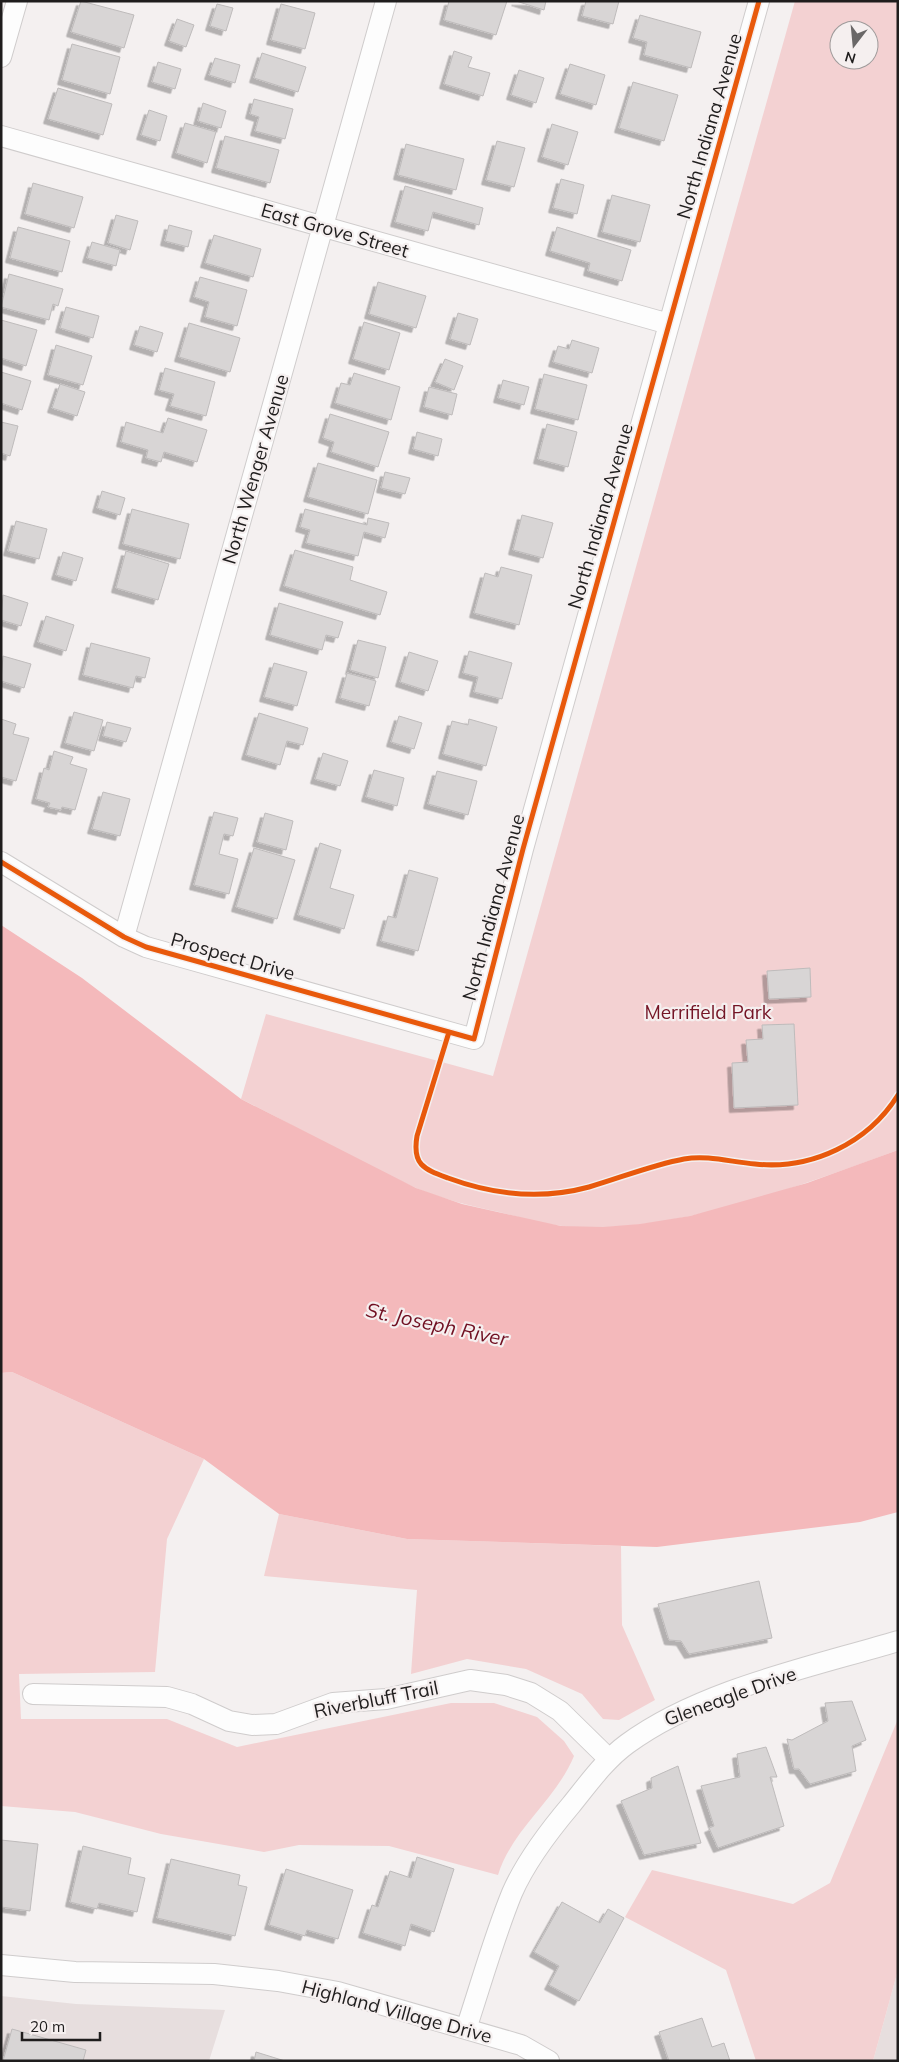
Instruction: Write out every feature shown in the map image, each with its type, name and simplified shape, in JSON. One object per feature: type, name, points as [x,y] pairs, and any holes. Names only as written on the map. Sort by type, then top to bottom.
[{"type":"street","points":[[1,57],[17,1]]},
{"type":"street","name":"North Wenger Avenue","points":[[124,937],[386,1]]},
{"type":"street","name":"North Indiana Avenue","points":[[474,1040],[523,849],[759,1]]},
{"type":"street","name":"East Grove Street","points":[[1,136],[669,324]]},
{"type":"street","name":"Prospect Drive","points":[[1,862],[124,937],[168,954],[474,1040]]},
{"type":"street","name":"Gleneagle Drive","points":[[466,2029],[513,1892],[531,1857],[561,1816],[609,1759],[625,1744],[657,1723],[705,1702],[759,1682],[898,1641]]},
{"type":"street","name":"Riverbluff Trail","points":[[33,1694],[167,1697],[192,1704],[229,1721],[252,1725],[276,1724],[333,1703],[386,1699],[470,1680],[506,1685],[531,1693],[560,1712],[609,1759]]},
{"type":"street","name":"Highland Village Drive","points":[[1,1965],[75,1972],[214,1974],[278,1981],[338,1992],[521,2044],[549,2061]]},
{"type":"shaded area","points":[[898,1970],[898,2061],[873,2061]]},
{"type":"shaded area","points":[[1,1996],[76,2004],[225,2010],[209,2061],[1,2061]]},
{"type":"green space","name":"Merrifield Park","points":[[795,1],[898,1],[898,1150],[776,1193],[733,1206],[689,1216],[645,1224],[603,1227],[562,1226],[538,1222],[467,1205],[416,1188],[241,1099],[266,1014],[493,1076]]},
{"type":"green space","points":[[12,1372],[204,1459],[167,1539],[155,1672],[19,1674],[21,1719],[167,1719],[237,1747],[451,1703],[494,1703],[537,1717],[564,1741],[574,1756],[556,1787],[513,1843],[498,1875],[389,1846],[299,1845],[264,1852],[161,1834],[75,1812],[1,1806],[1,1373]]},
{"type":"green space","points":[[279,1514],[407,1539],[621,1546],[622,1625],[655,1700],[619,1720],[603,1719],[582,1694],[526,1669],[467,1659],[411,1674],[417,1590],[264,1576]]},
{"type":"green space","points":[[898,1719],[898,1970],[873,2061],[756,2061],[726,1970],[625,1917],[652,1870],[793,1904],[830,1883]]},
{"type":"water","name":"St. Joseph River","points":[[1,925],[82,978],[241,1099],[416,1188],[462,1204],[561,1226],[603,1227],[640,1224],[690,1216],[807,1183],[898,1150],[898,1512],[860,1522],[657,1547],[407,1539],[279,1514],[204,1459],[12,1372],[1,1373]]},
{"type":"building","points":[[81,1],[134,15],[124,48],[71,32]]},
{"type":"building","points":[[449,1],[507,1],[496,35],[444,20]]},
{"type":"building","points":[[516,1],[546,1],[544,10]]},
{"type":"building","points":[[586,1],[619,1],[613,24],[582,16]]},
{"type":"building","points":[[217,4],[233,8],[226,31],[210,26]]},
{"type":"building","points":[[281,4],[315,13],[305,49],[271,40]]},
{"type":"building","points":[[640,15],[701,32],[691,68],[644,55],[647,42],[633,38]]},
{"type":"building","points":[[177,19],[194,25],[186,47],[169,41]]},
{"type":"building","points":[[72,44],[120,57],[110,94],[62,80]]},
{"type":"building","points":[[454,51],[472,57],[468,67],[490,73],[483,96],[444,84]]},
{"type":"building","points":[[262,53],[306,67],[298,92],[254,78]]},
{"type":"building","points":[[215,58],[240,65],[235,83],[209,75]]},
{"type":"building","points":[[158,62],[181,69],[175,89],[152,82]]},
{"type":"building","points":[[570,64],[605,75],[596,105],[560,94]]},
{"type":"building","points":[[519,70],[544,78],[536,103],[511,95]]},
{"type":"building","points":[[633,82],[678,95],[664,141],[619,128]]},
{"type":"building","points":[[58,88],[112,104],[103,135],[48,119]]},
{"type":"building","points":[[254,99],[293,109],[285,139],[255,131],[259,117],[250,114]]},
{"type":"building","points":[[203,103],[226,111],[221,128],[198,121]]},
{"type":"building","points":[[149,110],[167,116],[160,141],[141,135]]},
{"type":"building","points":[[185,123],[216,132],[207,163],[176,153]]},
{"type":"building","points":[[552,124],[578,132],[568,165],[542,157]]},
{"type":"building","points":[[225,136],[279,150],[270,183],[216,168]]},
{"type":"building","points":[[497,141],[525,148],[514,187],[486,180]]},
{"type":"building","points":[[406,144],[464,159],[456,190],[398,175]]},
{"type":"building","points":[[561,179],[584,185],[577,214],[553,208]]},
{"type":"building","points":[[33,183],[83,197],[74,228],[25,214]]},
{"type":"building","points":[[405,186],[483,208],[479,225],[433,212],[428,231],[395,222]]},
{"type":"building","points":[[612,195],[650,205],[640,242],[602,232]]},
{"type":"building","points":[[116,215],[138,221],[130,250],[108,243]]},
{"type":"building","points":[[169,225],[192,231],[188,247],[165,241]]},
{"type":"building","points":[[18,227],[70,241],[62,272],[10,258]]},
{"type":"building","points":[[557,227],[631,250],[622,281],[588,271],[590,263],[550,251]]},
{"type":"building","points":[[214,235],[261,249],[253,277],[205,263]]},
{"type":"building","points":[[92,242],[120,250],[116,266],[87,258]]},
{"type":"building","points":[[9,274],[63,289],[58,306],[53,304],[49,320],[1,307]]},
{"type":"building","points":[[200,277],[247,290],[237,326],[205,317],[209,302],[194,297]]},
{"type":"building","points":[[378,282],[426,296],[416,328],[369,314]]},
{"type":"building","points":[[66,307],[99,316],[93,338],[60,328]]},
{"type":"building","points":[[458,313],[478,319],[470,345],[450,339]]},
{"type":"building","points":[[1,320],[37,330],[26,366],[1,358]]},
{"type":"building","points":[[364,322],[400,333],[389,370],[353,359]]},
{"type":"building","points":[[189,323],[240,338],[230,372],[179,357]]},
{"type":"building","points":[[140,326],[163,333],[157,352],[134,345]]},
{"type":"building","points":[[572,340],[599,348],[592,373],[553,362],[558,346],[569,349]]},
{"type":"building","points":[[56,345],[92,356],[83,385],[48,375]]},
{"type":"building","points":[[445,359],[463,366],[454,390],[435,382]]},
{"type":"building","points":[[165,368],[215,382],[206,416],[170,406],[174,394],[159,390]]},
{"type":"building","points":[[1,372],[31,381],[22,410],[1,403]]},
{"type":"building","points":[[354,373],[400,387],[391,420],[335,403],[341,383],[350,385]]},
{"type":"building","points":[[544,374],[587,385],[578,420],[535,409]]},
{"type":"building","points":[[503,380],[529,387],[524,405],[498,398]]},
{"type":"building","points":[[60,384],[85,392],[77,416],[52,408]]},
{"type":"building","points":[[429,387],[457,394],[452,415],[424,407]]},
{"type":"building","points":[[330,414],[389,432],[378,467],[331,452],[334,442],[323,438]]},
{"type":"building","points":[[168,418],[207,430],[197,462],[164,452],[161,462],[146,458],[148,450],[121,442],[126,422],[163,433]]},
{"type":"building","points":[[1,422],[18,426],[10,456],[1,453]]},
{"type":"building","points":[[547,424],[577,432],[568,467],[538,459]]},
{"type":"building","points":[[417,432],[442,439],[438,456],[413,449]]},
{"type":"building","points":[[318,463],[377,480],[368,514],[308,497]]},
{"type":"building","points":[[385,472],[410,478],[405,494],[381,488]]},
{"type":"building","points":[[102,491],[125,498],[120,515],[97,508]]},
{"type":"building","points":[[132,509],[189,524],[180,559],[123,544]]},
{"type":"building","points":[[305,509],[367,525],[368,518],[389,523],[385,538],[364,532],[358,556],[306,543],[310,530],[300,527]]},
{"type":"building","points":[[522,515],[553,523],[543,558],[513,550]]},
{"type":"building","points":[[16,521],[47,529],[39,559],[8,551]]},
{"type":"building","points":[[295,550],[353,567],[350,580],[387,592],[380,615],[284,586]]},
{"type":"building","points":[[126,551],[169,564],[158,600],[116,588]]},
{"type":"building","points":[[63,552],[83,558],[76,581],[56,575]]},
{"type":"building","points":[[501,567],[532,575],[519,625],[474,613],[485,573],[498,577]]},
{"type":"building","points":[[3,595],[28,603],[21,626],[1,620]]},
{"type":"building","points":[[279,603],[343,622],[338,638],[326,635],[322,650],[270,635]]},
{"type":"building","points":[[46,616],[74,625],[66,651],[38,642]]},
{"type":"building","points":[[358,640],[386,647],[378,678],[350,670]]},
{"type":"building","points":[[91,643],[150,658],[145,678],[136,676],[133,688],[83,675]]},
{"type":"building","points":[[469,651],[512,663],[502,699],[474,692],[478,677],[463,673]]},
{"type":"building","points":[[409,652],[438,661],[428,691],[400,682]]},
{"type":"building","points":[[3,656],[31,664],[24,688],[1,681]]},
{"type":"building","points":[[274,663],[307,672],[297,706],[264,697]]},
{"type":"building","points":[[347,673],[376,681],[369,706],[340,698]]},
{"type":"building","points":[[74,712],[103,720],[94,751],[65,743]]},
{"type":"building","points":[[259,713],[308,728],[303,745],[287,741],[280,765],[246,755]]},
{"type":"building","points":[[399,716],[422,723],[414,749],[391,742]]},
{"type":"building","points":[[1,719],[16,724],[13,734],[29,738],[16,781],[1,777]]},
{"type":"building","points":[[469,719],[497,727],[486,766],[443,754],[452,721],[468,725]]},
{"type":"building","points":[[107,722],[131,728],[126,742],[103,736]]},
{"type":"building","points":[[54,751],[73,757],[70,764],[87,769],[75,810],[62,807],[61,810],[48,807],[50,803],[36,799],[44,768],[49,770]]},
{"type":"building","points":[[323,753],[348,761],[340,786],[315,779]]},
{"type":"building","points":[[374,770],[404,778],[397,806],[366,797]]},
{"type":"building","points":[[437,771],[477,781],[468,815],[428,804]]},
{"type":"building","points":[[103,792],[130,799],[120,836],[92,829]]},
{"type":"building","points":[[214,812],[238,818],[233,836],[224,834],[219,854],[238,859],[229,894],[194,885]]},
{"type":"building","points":[[265,813],[293,821],[286,850],[257,842]]},
{"type":"building","points":[[320,843],[341,850],[330,888],[354,895],[344,929],[298,915]]},
{"type":"building","points":[[254,848],[295,860],[277,919],[236,907]]},
{"type":"building","points":[[409,870],[438,878],[418,951],[381,941],[388,916],[396,918]]},
{"type":"building","points":[[810,968],[811,997],[769,999],[767,971]]},
{"type":"building","points":[[794,1024],[798,1105],[734,1108],[732,1063],[748,1062],[746,1040],[763,1039],[762,1025]]},
{"type":"building","points":[[759,1581],[772,1638],[689,1654],[681,1641],[669,1640],[658,1604]]},
{"type":"building","points":[[852,1701],[866,1740],[852,1746],[856,1771],[810,1784],[799,1769],[794,1769],[787,1739],[792,1740],[828,1721],[825,1703]]},
{"type":"building","points":[[766,1747],[777,1777],[770,1777],[784,1826],[718,1848],[709,1828],[714,1826],[701,1786],[740,1777],[737,1754]]},
{"type":"building","points":[[678,1766],[701,1843],[644,1855],[621,1801],[652,1788],[651,1778]]},
{"type":"building","points":[[1,1840],[38,1844],[30,1911],[1,1907]]},
{"type":"building","points":[[83,1846],[131,1858],[128,1874],[145,1878],[137,1912],[99,1903],[97,1909],[70,1902]]},
{"type":"building","points":[[417,1857],[454,1869],[434,1932],[411,1924],[405,1946],[363,1933],[372,1905],[378,1907],[390,1871],[411,1878]]},
{"type":"building","points":[[171,1859],[240,1875],[238,1885],[247,1887],[235,1936],[157,1918]]},
{"type":"building","points":[[286,1869],[353,1890],[338,1939],[307,1930],[305,1936],[269,1925]]},
{"type":"building","points":[[562,1902],[600,1923],[608,1909],[624,1918],[579,2001],[549,1985],[559,1966],[534,1952]]},
{"type":"building","points":[[702,2018],[712,2047],[724,2043],[730,2061],[669,2061],[659,2032]]},
{"type":"building","points":[[12,2029],[86,2050],[83,2061],[3,2061]]},
{"type":"building","points":[[256,2052],[285,2061],[254,2061]]},
{"type":"cycle path","points":[[1,862],[124,937],[146,947],[474,1039],[523,849],[759,1]]},
{"type":"cycle path","points":[[449,1032],[417,1136],[416,1154],[418,1160],[432,1172],[465,1184],[500,1192],[535,1194],[571,1191],[660,1165],[693,1158],[711,1158],[776,1165],[797,1162],[837,1150],[855,1140],[886,1112],[898,1095]]}]
